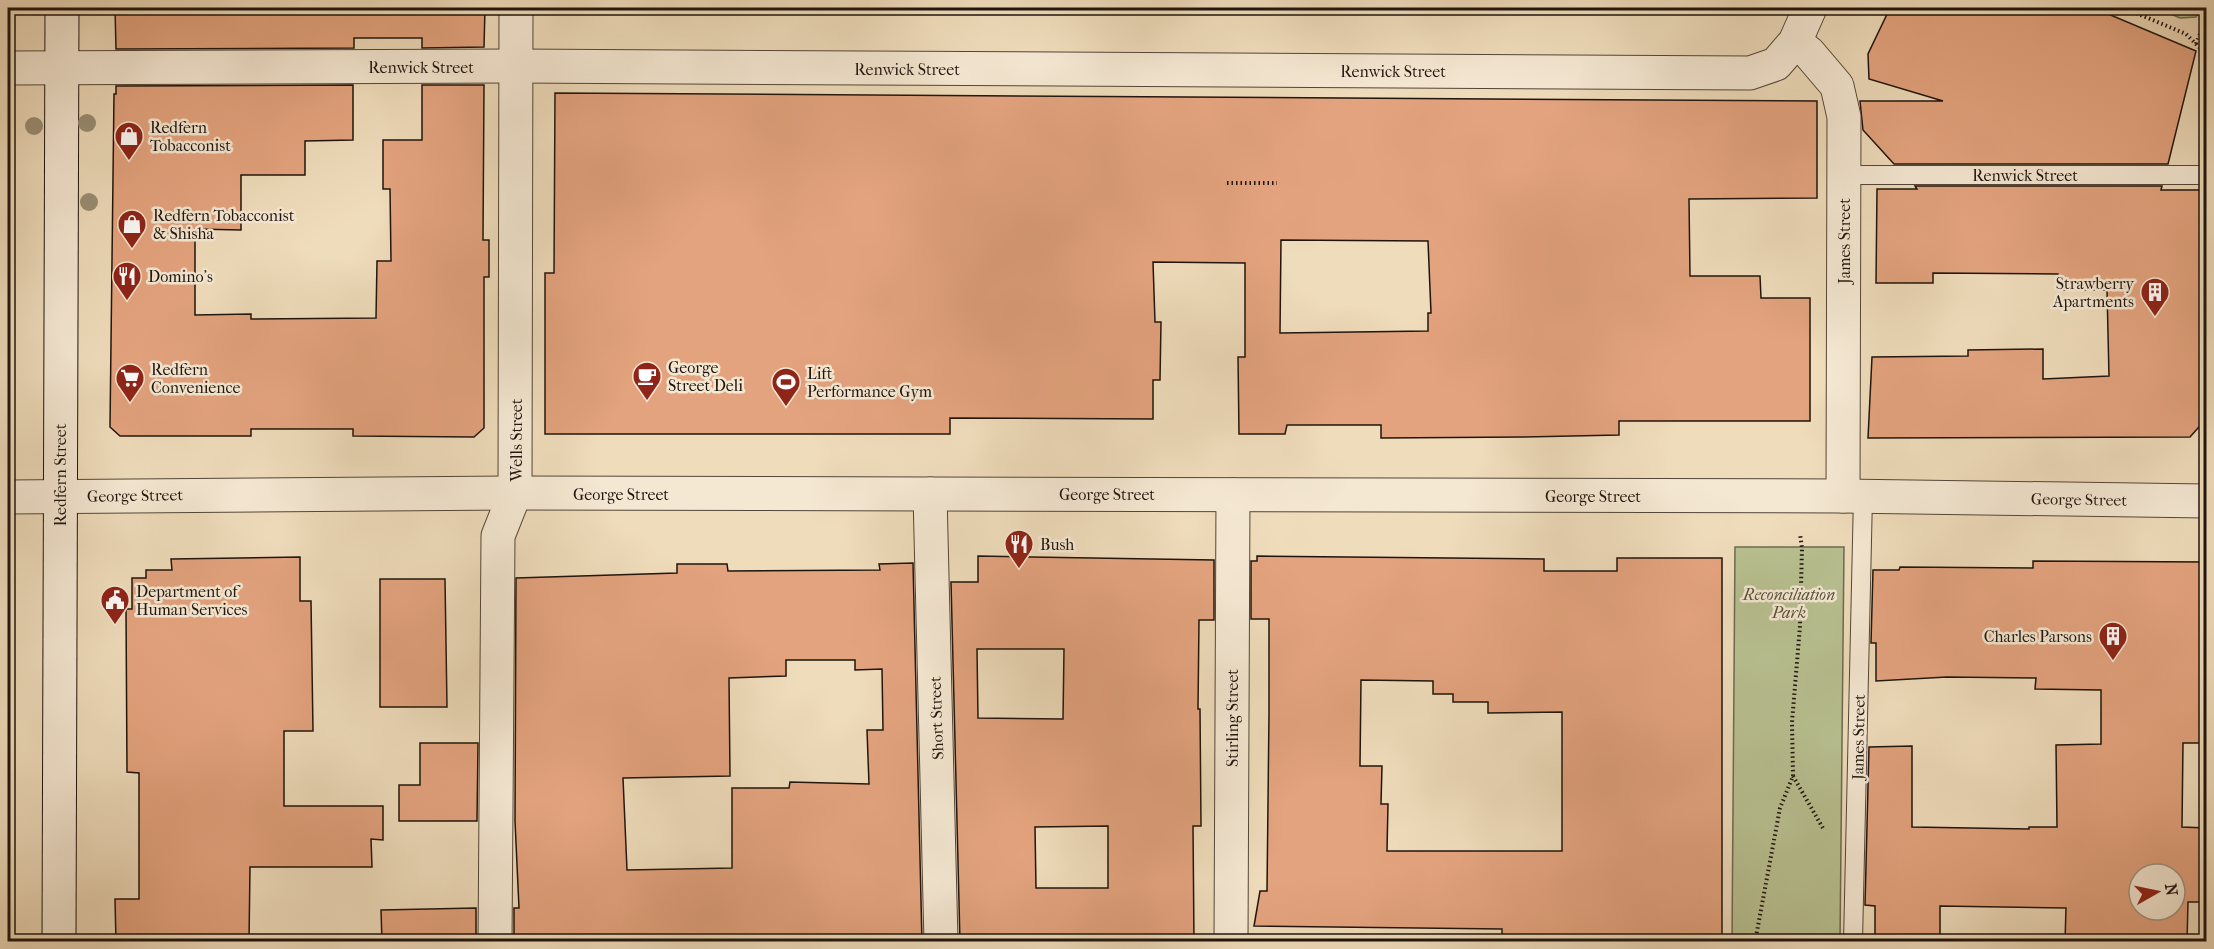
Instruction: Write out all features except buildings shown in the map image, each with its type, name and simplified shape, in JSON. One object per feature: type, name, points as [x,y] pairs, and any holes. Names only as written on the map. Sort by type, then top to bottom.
[{"type":"street","name":"Redfern Street","points":[[59,942],[62,8]]},
{"type":"street","name":"Wells Street","points":[[495,942],[498,536],[515,493],[516,8]]},
{"type":"street","points":[[1795,42],[1810,8]]},
{"type":"street","name":"Renwick Street","points":[[8,68],[516,66],[1750,73],[1776,64],[1795,42]]},
{"type":"street","name":"James Street","points":[[1795,42],[1809,53],[1837,86],[1844,117],[1853,496]]},
{"type":"street","name":"George Street","points":[[8,497],[515,493],[1853,496],[2206,501]]},
{"type":"street","name":"Short Street","points":[[930,494],[942,942]]},
{"type":"street","name":"Stirling Street","points":[[1231,942],[1233,495]]},
{"type":"lane","name":"Renwick Street","points":[[1844,175],[2206,175]]},
{"type":"lane","name":"James Street","points":[[1852,942],[1853,496]]},
{"type":"path","points":[[2124,8],[2186,34],[2206,54]]},
{"type":"path","points":[[2196,44],[2206,19]]},
{"type":"path","points":[[1227,183],[1277,183]]},
{"type":"path","points":[[1755,942],[1780,808],[1793,776],[1792,722],[1800,626],[1802,548],[1800,534]]},
{"type":"green space","points":[[2157,8],[2202,8],[2196,17],[2180,18]]},
{"type":"green space","name":"Reconciliation Park","points":[[1735,547],[1844,547],[1840,941],[1732,941]]},
{"type":"place","name":"Redfern Tobacconist","points":[[129,162]]},
{"type":"place","name":"Redfern Tobacconist & Shisha","points":[[132,250]]},
{"type":"place","name":"Domino's","points":[[127,302]]},
{"type":"place","name":"Strawberry Apartments","points":[[2155,318]]},
{"type":"place","name":"George Street Deli","points":[[647,402]]},
{"type":"place","name":"Redfern Convenience","points":[[130,404]]},
{"type":"place","name":"Lift Performance Gym","points":[[786,408]]},
{"type":"place","name":"Bush","points":[[1019,570]]},
{"type":"place","name":"Department of Human Services","points":[[115,626]]},
{"type":"place","name":"Charles Parsons","points":[[2113,662]]}]
